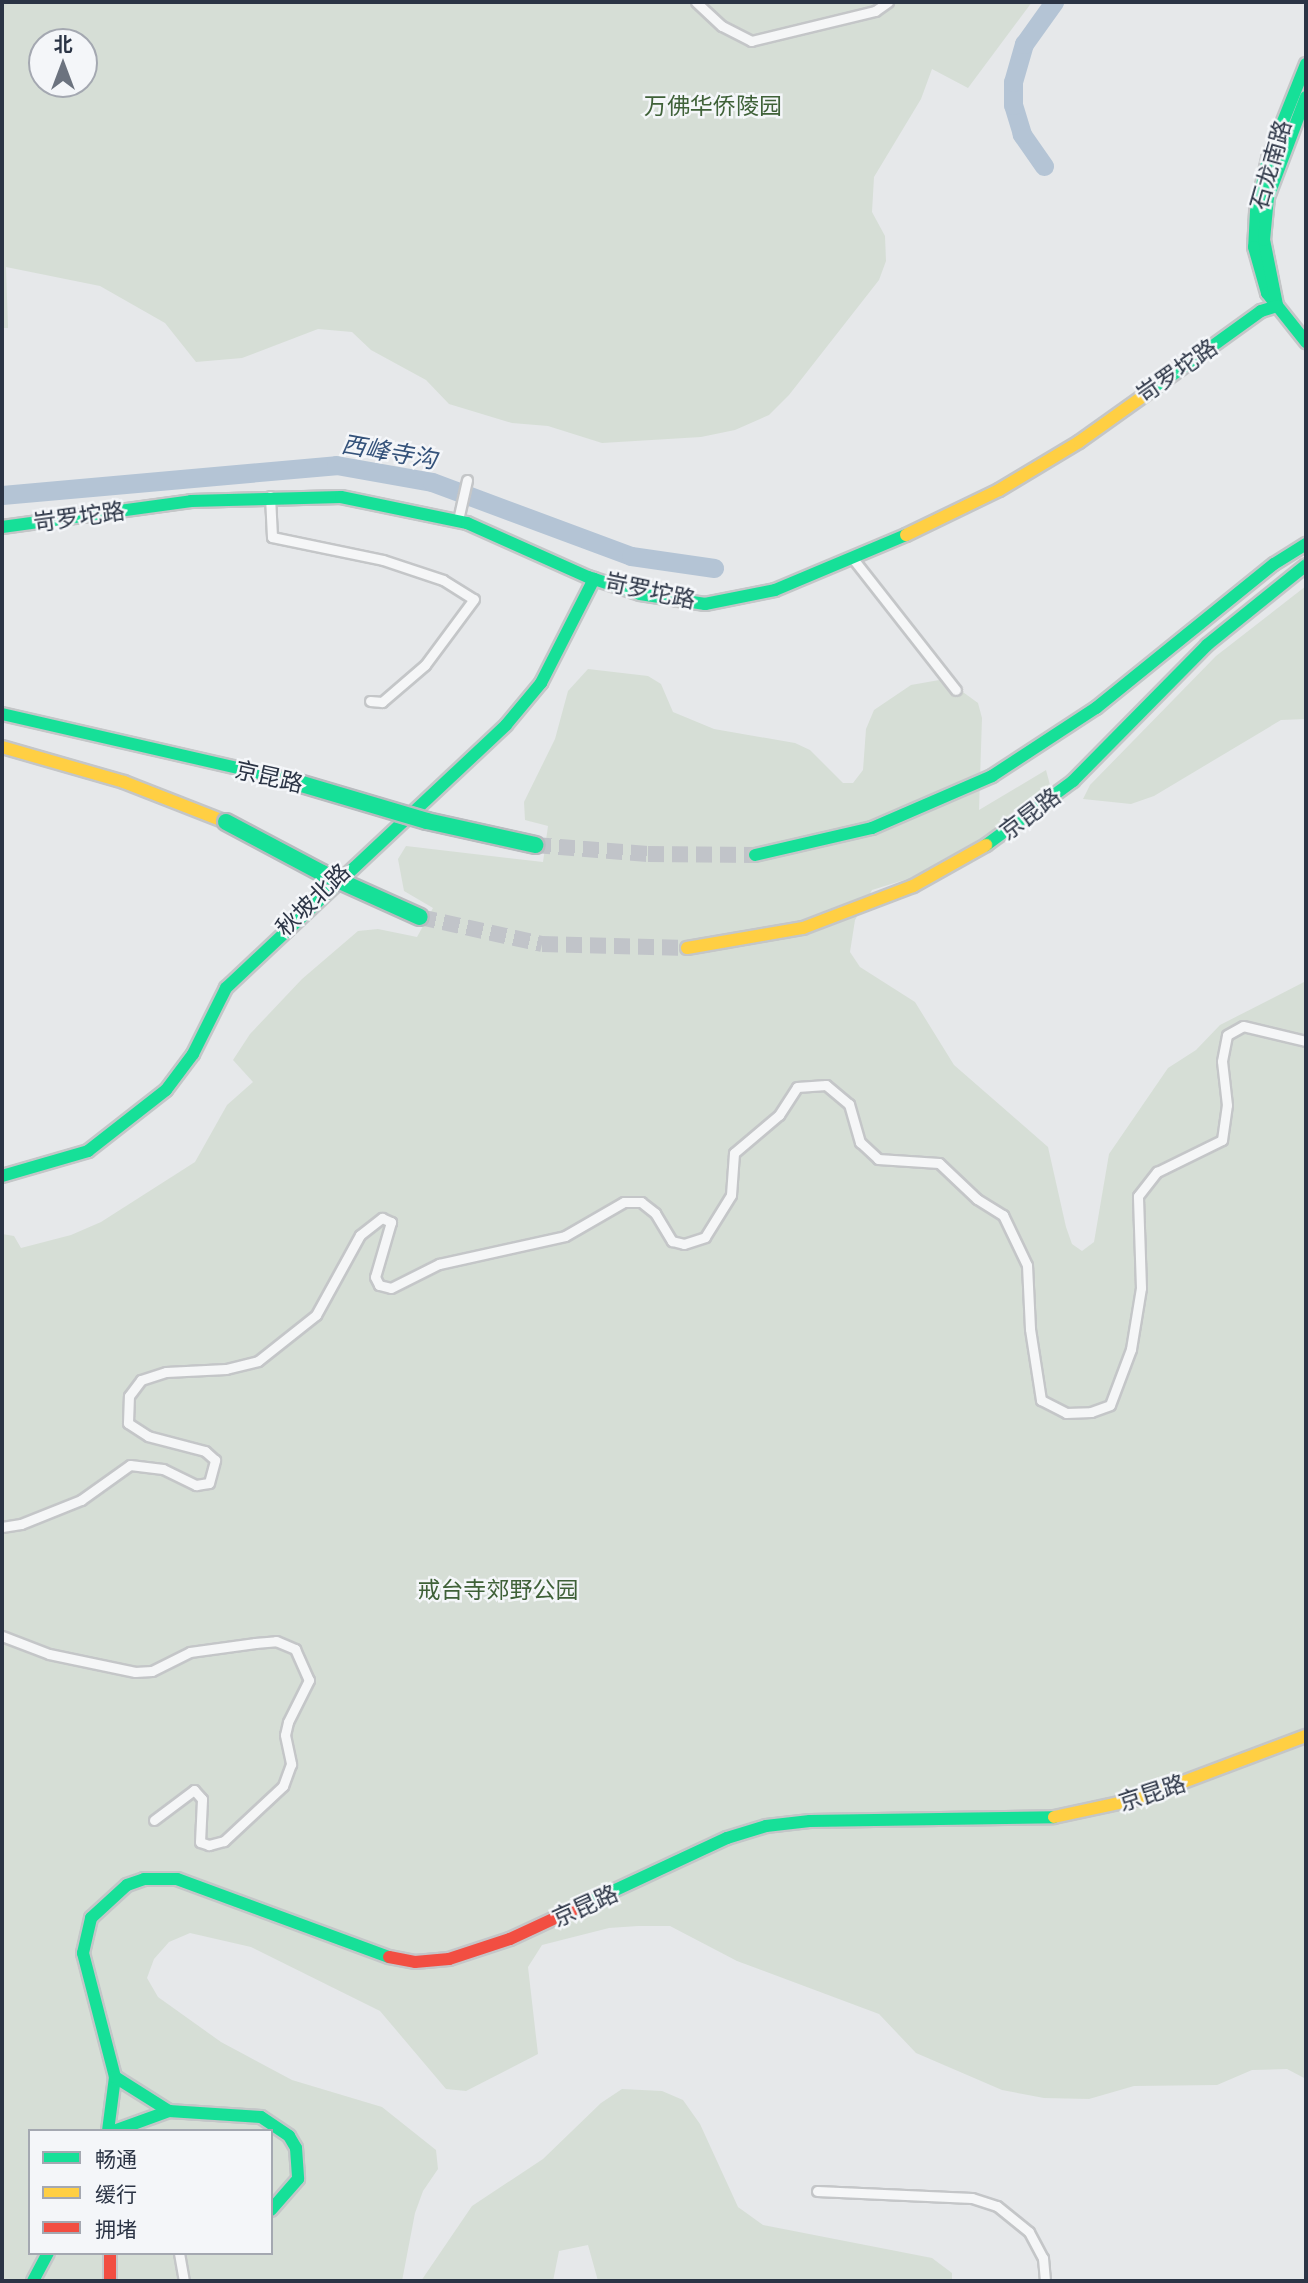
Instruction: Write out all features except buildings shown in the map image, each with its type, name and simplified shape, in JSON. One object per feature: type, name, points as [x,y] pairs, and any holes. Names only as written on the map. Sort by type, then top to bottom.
[{"type":"main road","name":"石龙南路","points":[[1306,64],[1300,108],[1265,169],[1254,230],[1256,264],[1277,306],[1306,342]]},
{"type":"main road","name":"岢罗坨路","points":[[2,527],[191,501],[270,496],[341,497],[458,520],[594,579],[640,594],[705,604],[775,590],[854,560],[1039,467],[1261,311],[1277,306]]},
{"type":"main road","points":[[755,855],[785,850],[910,814],[1022,758],[1096,708],[1274,564],[1306,544]]},
{"type":"main road","name":"京昆路","points":[[687,948],[803,928],[913,886],[993,841],[1073,781],[1207,645],[1306,565]]},
{"type":"main road","name":"秋坡北路","points":[[2,1176],[88,1151],[166,1090],[193,1054],[226,988],[257,955],[506,725],[541,683],[594,579]]},
{"type":"main road","name":"京昆路","points":[[2,714],[285,779],[427,821],[535,845]]},
{"type":"main road","points":[[2,747],[124,782],[226,822],[322,873],[420,917]]},
{"type":"main road","name":"京昆路","points":[[108,2129],[116,2077],[85,1971],[85,1933],[113,1894],[144,1879],[165,1877],[195,1885],[373,1954],[415,1962],[441,1960],[510,1939],[715,1844],[766,1826],[810,1821],[1057,1817],[1139,1799],[1306,1736]]},
{"type":"main road","points":[[116,2077],[169,2111]]},
{"type":"main road","points":[[120,2129],[169,2111],[261,2117],[289,2136],[296,2148],[298,2179],[285,2199],[273,2208]]},
{"type":"main road","points":[[33,2281],[47,2255]]},
{"type":"main road","points":[[110,2255],[107,2268],[110,2281]]},
{"type":"street","points":[[696,2],[722,26],[751,41],[875,11],[888,2]]},
{"type":"street","points":[[458,520],[466,483]]},
{"type":"street","points":[[270,496],[272,537],[383,560],[443,580],[474,599],[425,665],[382,702],[370,701]]},
{"type":"street","points":[[854,560],[956,690]]},
{"type":"street","points":[[2,1527],[21,1524],[81,1500],[131,1465],[163,1469],[196,1485],[209,1483],[215,1460],[205,1451],[148,1436],[128,1423],[129,1396],[141,1380],[166,1372],[226,1369],[258,1361],[316,1315],[360,1235],[382,1218],[391,1222],[375,1277],[379,1285],[391,1288],[439,1264],[565,1236],[624,1202],[641,1202],[655,1213],[672,1241],[684,1244],[705,1237],[731,1195],[734,1153],[779,1115],[797,1087],[826,1085],[849,1104],[860,1142],[878,1159],[939,1163],[977,1199],[1003,1215],[1027,1265],[1030,1329],[1041,1400],[1066,1413],[1091,1412],[1110,1405],[1131,1349],[1141,1288],[1138,1196],[1157,1172],[1222,1140],[1227,1105],[1222,1061],[1227,1035],[1243,1026],[1306,1041]]},
{"type":"street","points":[[2,1636],[48,1654],[135,1672],[152,1671],[190,1652],[229,1646],[276,1641],[295,1649],[309,1680],[288,1722],[285,1735],[291,1764],[283,1786],[224,1841],[209,1845],[200,1842],[202,1799],[194,1790],[155,1819]]},
{"type":"street","points":[[817,2191],[972,2198],[997,2206],[1029,2232],[1043,2258],[1045,2281]]},
{"type":"street","points":[[179,2255],[184,2281]]},
{"type":"green space","name":"万佛华侨陵园","points":[[2,2],[1032,2],[968,88],[932,69],[921,99],[874,177],[872,212],[885,236],[886,261],[879,280],[789,395],[769,415],[735,430],[701,437],[602,443],[548,426],[512,423],[449,404],[426,380],[371,350],[352,332],[318,329],[242,358],[196,362],[165,323],[100,286],[6,267],[8,328],[2,328]]},
{"type":"green space","points":[[1306,586],[1306,719],[1281,720],[1154,796],[1131,804],[1083,799],[1090,785],[1216,656]]},
{"type":"green space","name":"戒台寺郊野公园","points":[[588,669],[648,676],[661,684],[673,712],[714,729],[795,743],[810,750],[843,783],[853,783],[863,770],[866,729],[874,710],[911,685],[945,679],[978,703],[982,718],[979,810],[1046,770],[1050,785],[1008,822],[917,876],[872,890],[855,920],[850,952],[860,967],[915,1002],[954,1065],[1048,1147],[1066,1227],[1072,1244],[1082,1251],[1094,1242],[1109,1154],[1168,1068],[1196,1050],[1220,1025],[1306,981],[1306,2079],[1287,2069],[1252,2070],[1217,2085],[1134,2086],[1089,2099],[1044,2098],[1002,2090],[916,2053],[879,2014],[737,1961],[670,1926],[638,1926],[609,1928],[542,1945],[528,1967],[538,2054],[466,2091],[446,2089],[380,2011],[251,1947],[190,1933],[169,1942],[154,1959],[147,1978],[158,1997],[221,2042],[292,2080],[382,2107],[436,2150],[438,2169],[423,2191],[415,2213],[402,2281],[2,2281],[2,1234],[14,1236],[21,1248],[71,1235],[101,1222],[195,1162],[227,1105],[253,1082],[233,1060],[250,1034],[302,979],[358,931],[378,929],[417,937],[433,908],[404,891],[398,859],[406,846],[543,862],[548,826],[525,820],[524,802],[555,739],[568,691]]},
{"type":"green space","points":[[622,2089],[662,2091],[683,2100],[700,2124],[738,2207],[763,2225],[932,2258],[952,2273],[952,2281],[598,2281],[588,2245],[559,2251],[553,2281],[421,2281],[472,2206],[543,2159],[601,2103]]},
{"type":"waterway","name":"西峰寺沟","points":[[1044,166],[1022,134],[1013,105],[1013,82],[1024,44],[1054,2]]},
{"type":"waterway","name":"西峰寺沟","points":[[2,495],[336,465],[432,482],[631,556],[714,568]]},
{"type":"tunnel","points":[[535,845],[648,854],[755,855]]},
{"type":"tunnel","points":[[420,917],[542,944],[687,948]]},
{"type":"traffic: fast","points":[[1306,64],[1268,159],[1256,212],[1254,247],[1267,293],[1306,342]]},
{"type":"traffic: fast","points":[[1277,305],[1264,240],[1268,197],[1306,97]]},
{"type":"traffic: fast","points":[[1146,394],[1261,311],[1277,306]]},
{"type":"traffic: fast","points":[[2,527],[191,501],[341,497],[467,523],[588,577],[640,594],[705,604],[775,590],[906,535]]},
{"type":"traffic: fast","points":[[755,855],[872,828],[992,776],[1096,708],[1274,564],[1306,544]]},
{"type":"traffic: fast","points":[[986,845],[1073,781],[1207,645],[1306,565]]},
{"type":"traffic: fast","points":[[2,1176],[88,1151],[166,1090],[193,1054],[226,988],[506,725],[541,683],[594,579]]},
{"type":"traffic: fast","points":[[2,714],[285,779]]},
{"type":"traffic: fast","points":[[285,779],[427,821],[535,845]]},
{"type":"traffic: fast","points":[[226,822],[322,873],[420,917]]},
{"type":"traffic: fast","points":[[581,1906],[727,1838],[766,1826],[810,1821],[1054,1817]]},
{"type":"traffic: fast","points":[[108,2129],[115,2077],[83,1953],[91,1918],[127,1885],[144,1879],[177,1879],[389,1957]]},
{"type":"traffic: fast","points":[[115,2077],[169,2111],[120,2129]]},
{"type":"traffic: fast","points":[[169,2111],[261,2117],[289,2136],[296,2148],[298,2179],[273,2208]]},
{"type":"traffic: fast","points":[[33,2281],[47,2255]]},
{"type":"traffic: slow","points":[[906,535],[999,490],[1079,442],[1146,394]]},
{"type":"traffic: slow","points":[[2,747],[124,782],[226,822]]},
{"type":"traffic: slow","points":[[687,948],[803,928],[913,886],[986,845]]},
{"type":"traffic: slow","points":[[1054,1817],[1138,1799],[1306,1736]]},
{"type":"traffic: jam","points":[[389,1957],[415,1962],[449,1959],[510,1939],[581,1906]]},
{"type":"traffic: jam","points":[[110,2255],[110,2281]]}]
